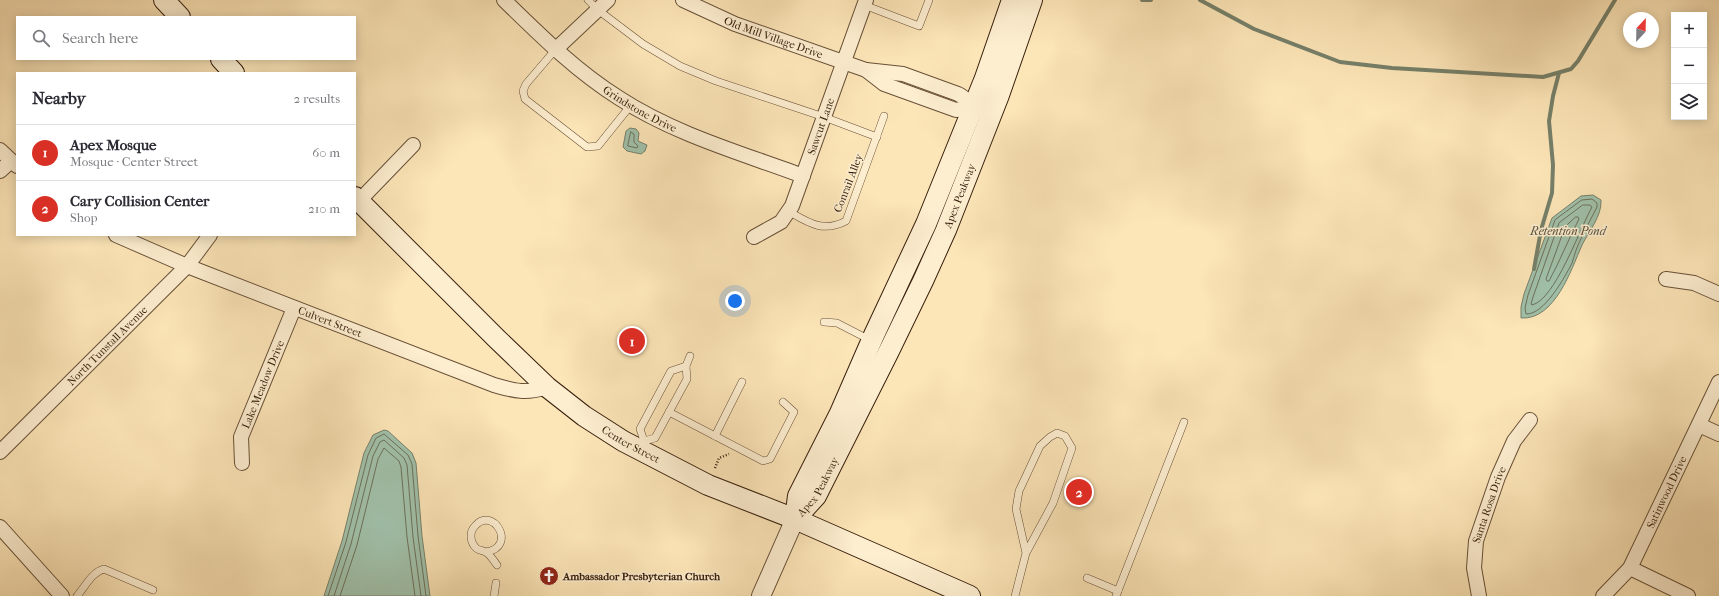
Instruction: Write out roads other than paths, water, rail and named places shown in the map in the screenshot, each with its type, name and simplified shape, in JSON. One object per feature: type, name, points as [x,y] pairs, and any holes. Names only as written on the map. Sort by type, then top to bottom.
[{"type":"main road","points":[[164,0],[179,16]]},
{"type":"main road","name":"Apex Peakway","points":[[795,520],[798,496],[840,413],[871,341],[926,224],[985,78],[1012,0]]},
{"type":"main road","name":"Apex Peakway","points":[[795,520],[816,496],[906,316],[946,230],[991,115],[1032,0]]},
{"type":"main road","points":[[222,60],[233,72]]},
{"type":"main road","name":"Center Street","points":[[357,199],[547,388],[584,416],[642,445],[708,485],[795,520],[970,596]]},
{"type":"street","name":"Grindstone Drive","points":[[504,0],[555,50],[574,66],[631,105],[691,135],[803,176]]},
{"type":"street","points":[[555,50],[608,0]]},
{"type":"street","name":"Old Mill Village Drive","points":[[683,0],[735,24],[866,70],[884,84],[956,110],[973,107],[991,115]]},
{"type":"street","name":"Sawcut Lane","points":[[754,237],[781,222],[788,211],[803,176],[865,3]]},
{"type":"street","points":[[357,199],[414,145]]},
{"type":"street","points":[[0,150],[14,163],[0,171]]},
{"type":"street","name":"Culvert Street","points":[[118,236],[187,266],[494,385],[517,392],[533,392],[547,388]]},
{"type":"street","name":"North Tunstall Avenue","points":[[0,452],[187,266],[209,236]]},
{"type":"street","points":[[1666,278],[1694,283],[1719,294]]},
{"type":"street","name":"Lake Meadow Drive","points":[[242,463],[241,437],[294,308]]},
{"type":"street","name":"Satinwood Drive","points":[[1603,596],[1630,568],[1719,382]]},
{"type":"street","name":"Santa Rosa Drive","points":[[1479,596],[1474,568],[1476,541],[1498,477],[1514,441],[1530,420]]},
{"type":"street","points":[[1699,425],[1719,434]]},
{"type":"street","points":[[762,596],[795,520]]},
{"type":"street","points":[[0,527],[62,596]]},
{"type":"street","points":[[1630,568],[1688,596]]},
{"type":"lane","points":[[588,0],[598,10],[643,44],[680,66],[716,81],[824,117],[877,137]]},
{"type":"lane","points":[[865,3],[919,26],[929,0]]},
{"type":"lane","points":[[555,50],[526,84],[523,91],[525,99],[587,147],[598,146],[631,105]]},
{"type":"lane","name":"Conrail Alley","points":[[788,211],[808,223],[825,227],[836,226],[846,221],[884,116]]},
{"type":"lane","points":[[824,322],[837,323],[871,341]]},
{"type":"lane","points":[[686,366],[671,371],[640,429],[642,445],[655,438],[687,379],[686,366],[690,356]]},
{"type":"lane","points":[[718,438],[742,382]]},
{"type":"lane","points":[[669,412],[762,461],[770,459],[794,412],[783,402]]},
{"type":"lane","points":[[1087,578],[1117,593],[1184,422]]},
{"type":"lane","points":[[1015,596],[1026,554],[1053,503],[1072,448],[1065,436],[1057,433],[1040,446],[1019,491],[1016,509],[1026,554]]},
{"type":"lane","points":[[486,552],[496,549],[501,541],[502,535],[498,526],[494,523],[484,521],[475,525],[471,534],[473,544],[481,551],[486,552],[497,565]]},
{"type":"lane","points":[[77,596],[93,576],[99,570],[104,569],[153,590]]},
{"type":"lane","points":[[494,596],[496,583]]},
{"type":"water","points":[[630,128],[636,129],[639,133],[638,141],[647,145],[645,151],[641,154],[627,151],[623,147],[626,131]]},
{"type":"water","name":"Retention Pond","points":[[1593,195],[1601,200],[1599,212],[1560,292],[1543,311],[1533,316],[1521,318],[1521,307],[1524,294],[1552,218],[1581,196]]},
{"type":"water","points":[[384,430],[388,431],[412,453],[416,463],[422,536],[430,596],[324,596],[342,541],[364,453],[373,435]]},
{"type":"waterway","points":[[1142,0],[1151,0]]},
{"type":"waterway","points":[[1200,0],[1254,29],[1340,62],[1392,68],[1543,77],[1571,69],[1578,61],[1615,0]]},
{"type":"waterway","points":[[1534,269],[1541,230],[1552,193],[1553,165],[1549,121],[1559,73]]},
{"type":"place","name":"Apex Mosque","points":[[632,341]]},
{"type":"place","name":"Cary Collision Center","points":[[1079,492]]},
{"type":"place","name":"Ambassador Presbyterian Church","points":[[549,576]]}]
